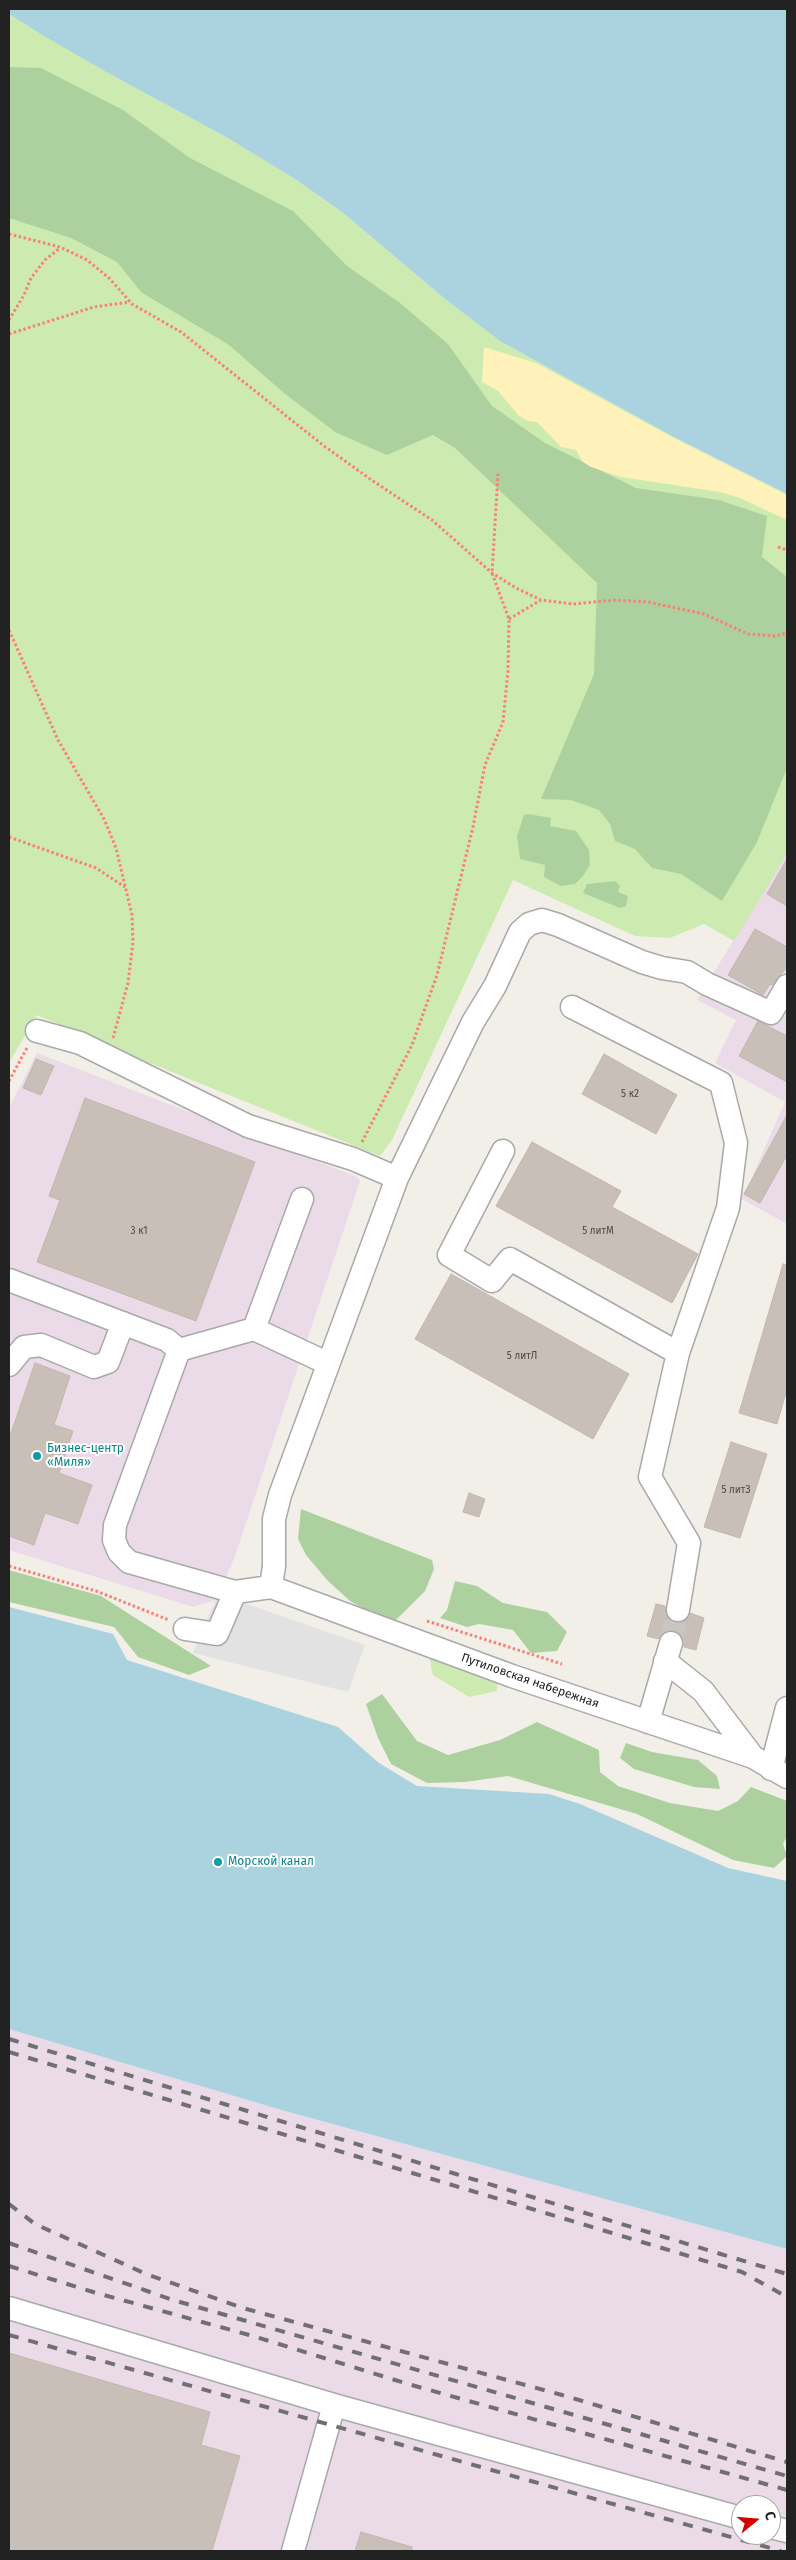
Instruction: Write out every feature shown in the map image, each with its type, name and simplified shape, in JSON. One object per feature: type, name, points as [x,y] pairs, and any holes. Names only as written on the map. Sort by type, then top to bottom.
[{"type":"street","points":[[179,1350],[115,1525],[114,1540],[119,1552],[130,1562],[235,1592],[271,1587],[274,1566],[274,1519],[280,1495],[327,1363],[397,1178],[472,1022],[495,986],[520,932],[530,924],[542,920],[558,924],[642,962],[662,968],[687,972],[707,984],[771,1013],[787,986]]},
{"type":"street","points":[[572,1007],[721,1083],[736,1143],[728,1208],[678,1353],[650,1477],[689,1543],[678,1610]]},
{"type":"street","points":[[37,1030],[80,1043],[248,1126],[353,1159],[397,1178]]},
{"type":"street","points":[[503,1151],[449,1255],[492,1281],[510,1259],[678,1353]]},
{"type":"street","points":[[254,1329],[302,1199]]},
{"type":"street","points":[[9,1280],[167,1340],[179,1350]]},
{"type":"street","points":[[9,1365],[24,1347],[41,1345],[94,1367],[108,1362],[123,1324]]},
{"type":"street","points":[[179,1350],[254,1329],[327,1363]]},
{"type":"street","name":"Путиловская набережная","points":[[271,1587],[512,1676],[648,1722],[771,1768]]},
{"type":"street","points":[[185,1629],[217,1634],[235,1592]]},
{"type":"street","points":[[648,1722],[668,1652],[771,1768]]},
{"type":"street","points":[[771,1768],[787,1708]]},
{"type":"street","points":[[9,2308],[334,2405],[731,2515]]},
{"type":"street","points":[[293,2551],[334,2405]]},
{"type":"path","points":[[9,234],[60,247],[87,260],[109,278],[130,302],[181,332],[324,446],[432,520],[492,574],[516,588],[541,600],[573,604],[615,600],[648,602],[704,614],[748,634],[775,636],[787,632]]},
{"type":"path","points":[[9,320],[24,296],[31,278],[45,260],[60,247]]},
{"type":"path","points":[[9,334],[94,307],[130,302]]},
{"type":"path","points":[[353,1159],[412,1045],[437,975],[474,827],[485,765],[502,722],[508,671],[509,619],[492,574],[498,474]]},
{"type":"path","points":[[778,548],[787,550]]},
{"type":"path","points":[[509,619],[541,600]]},
{"type":"path","points":[[9,630],[58,740],[104,819],[116,848],[126,887],[132,915],[133,942],[128,982],[108,1058]]},
{"type":"path","points":[[9,837],[96,868],[126,887]]},
{"type":"path","points":[[9,1081],[37,1030]]},
{"type":"path","points":[[9,1566],[96,1591],[161,1615],[185,1629]]},
{"type":"path","points":[[424,1620],[562,1664]]},
{"type":"shaded area","points":[[787,853],[787,1224],[740,1198],[749,1184],[785,1102],[715,1063],[736,1020],[697,1000]]},
{"type":"shaded area","points":[[37,1053],[357,1177],[360,1181],[234,1559],[216,1600],[193,1607],[9,1550],[9,1108]]},
{"type":"shaded area","points":[[218,1594],[365,1645],[348,1692],[193,1653]]},
{"type":"shaded area","points":[[9,2029],[278,2109],[787,2249],[787,2551],[9,2551]]},
{"type":"green space","points":[[9,14],[108,73],[226,137],[295,179],[342,212],[445,299],[500,341],[672,436],[787,494],[787,853],[766,889],[734,941],[704,924],[670,938],[635,936],[513,880],[392,1140],[380,1156],[130,1055],[37,1015],[9,1063]]},
{"type":"green space","points":[[9,67],[41,68],[123,110],[190,158],[293,211],[347,266],[400,303],[448,344],[492,406],[545,443],[636,488],[719,500],[767,516],[762,557],[787,577],[787,768],[757,842],[722,901],[681,874],[652,868],[635,849],[615,841],[610,824],[599,810],[571,800],[541,799],[594,674],[597,583],[455,448],[433,435],[387,455],[335,432],[284,393],[229,345],[141,292],[117,262],[71,238],[9,218]]},
{"type":"green space","points":[[524,815],[551,818],[550,826],[576,831],[589,850],[590,865],[575,884],[561,886],[544,877],[545,865],[520,859],[517,836]]},
{"type":"green space","points":[[615,881],[620,886],[618,892],[628,896],[626,906],[620,908],[583,893],[587,884]]},
{"type":"green space","points":[[301,1509],[432,1560],[434,1569],[425,1591],[396,1620],[377,1616],[350,1601],[327,1580],[306,1555],[298,1539]]},
{"type":"green space","points":[[9,1570],[101,1596],[211,1666],[189,1675],[138,1657],[114,1627],[9,1602]]},
{"type":"green space","points":[[455,1581],[477,1586],[503,1603],[547,1612],[567,1632],[557,1651],[531,1653],[513,1630],[479,1624],[467,1627],[440,1618],[447,1610]]},
{"type":"green space","points":[[428,1652],[497,1677],[497,1691],[469,1697],[433,1675]]},
{"type":"green space","points":[[382,1694],[417,1741],[448,1755],[500,1740],[537,1722],[599,1750],[600,1772],[618,1786],[670,1803],[718,1811],[738,1801],[751,1787],[787,1801],[787,1836],[783,1844],[787,1856],[774,1868],[733,1860],[637,1814],[508,1776],[465,1782],[427,1783],[391,1764],[378,1738],[366,1704]]},
{"type":"green space","points":[[626,1743],[652,1752],[698,1760],[717,1776],[720,1789],[694,1787],[634,1769],[620,1758]]},
{"type":"sand","points":[[484,347],[536,363],[672,437],[787,495],[787,520],[740,498],[720,492],[621,477],[591,467],[583,462],[576,450],[561,447],[537,422],[528,421],[519,416],[498,391],[482,382]]},
{"type":"water","points":[[9,9],[787,9],[787,494],[672,436],[500,341],[445,299],[342,212],[295,179],[226,137],[44,36],[9,14]]},
{"type":"water","name":"Морской канал","points":[[9,1607],[113,1634],[127,1660],[338,1727],[379,1763],[417,1786],[549,1794],[580,1804],[728,1868],[787,1881],[787,2249],[278,2109],[9,2029]]},
{"type":"building","points":[[787,859],[787,906],[767,894]]},
{"type":"building","points":[[755,929],[787,947],[787,967],[772,985],[770,984],[763,995],[728,975]]},
{"type":"building","points":[[758,1021],[787,1036],[787,1082],[739,1056]]},
{"type":"building","points":[[604,1054],[677,1095],[656,1134],[582,1094]]},
{"type":"building","points":[[36,1059],[54,1066],[41,1095],[23,1088]]},
{"type":"building","points":[[85,1098],[255,1162],[196,1321],[37,1262],[60,1200],[49,1196]]},
{"type":"building","points":[[787,1115],[787,1155],[760,1203],[744,1194]]},
{"type":"building","points":[[532,1142],[621,1191],[612,1207],[698,1254],[672,1303],[496,1206]]},
{"type":"building","points":[[783,1264],[787,1265],[787,1389],[777,1424],[739,1413]]},
{"type":"building","points":[[451,1274],[629,1374],[593,1439],[415,1339]]},
{"type":"building","name":"Бизнес-центр «Миля»","points":[[35,1363],[70,1376],[54,1425],[73,1431],[59,1473],[92,1485],[78,1524],[45,1513],[34,1545],[9,1536],[9,1439]]},
{"type":"building","points":[[731,1442],[767,1454],[740,1538],[704,1527]]},
{"type":"building","points":[[469,1493],[485,1499],[479,1517],[463,1512]]},
{"type":"building","points":[[656,1604],[665,1606],[666,1615],[675,1623],[683,1622],[690,1613],[704,1618],[696,1650],[684,1647],[684,1639],[675,1631],[667,1630],[658,1639],[647,1636]]},
{"type":"building","points":[[9,2353],[210,2412],[201,2445],[240,2456],[212,2551],[9,2551]]},
{"type":"building","points":[[361,2532],[412,2547],[412,2551],[355,2551]]},
{"type":"tunnel","points":[[671,1643],[678,1610]]},
{"type":"railway","points":[[9,2039],[787,2274]]},
{"type":"railway","points":[[9,2052],[742,2272],[787,2297]]},
{"type":"railway","points":[[9,2204],[35,2224],[146,2274],[243,2308],[562,2395],[787,2462]]},
{"type":"railway","points":[[9,2243],[173,2300],[787,2476]]},
{"type":"railway","points":[[9,2266],[93,2292],[253,2336],[408,2384],[787,2490]]},
{"type":"railway","points":[[9,2335],[781,2551]]},
{"type":"place","name":"Бизнес-центр «Миля»","points":[[37,1456]]},
{"type":"place","name":"Морской канал","points":[[218,1862]]}]
